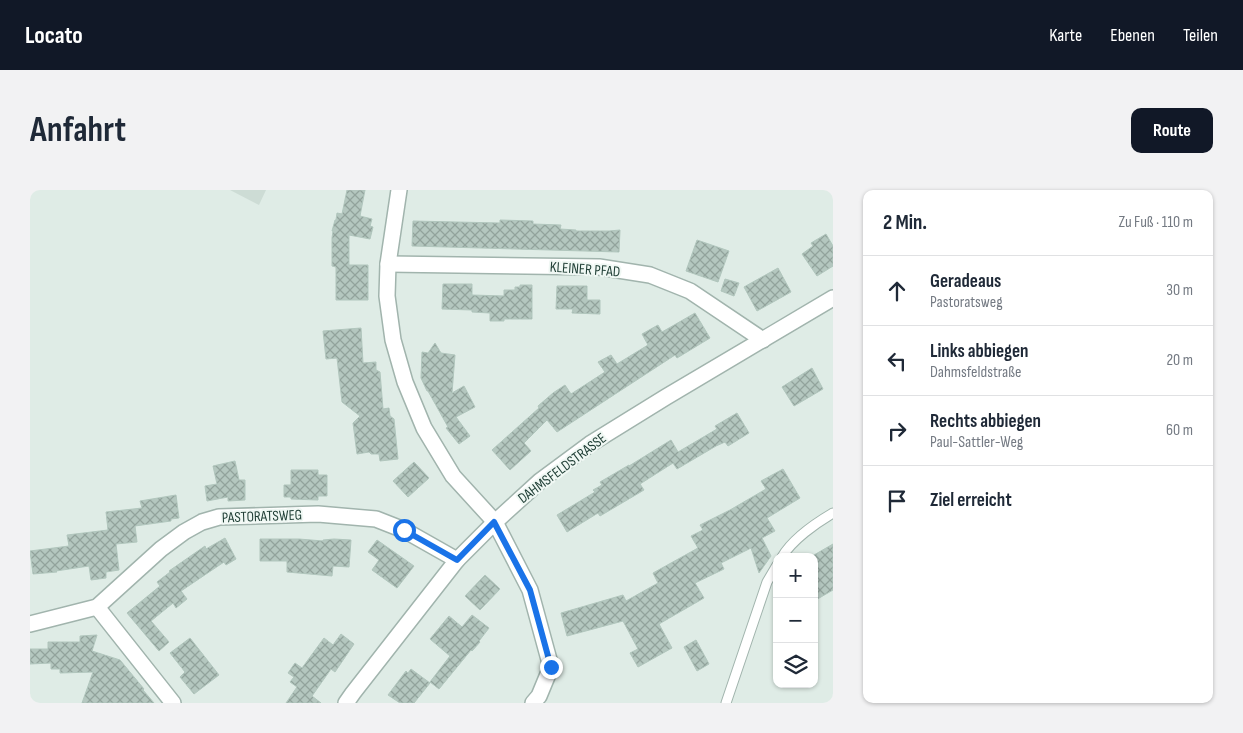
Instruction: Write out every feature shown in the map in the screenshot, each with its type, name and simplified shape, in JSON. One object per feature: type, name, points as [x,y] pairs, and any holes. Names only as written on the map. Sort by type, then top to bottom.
[{"type":"street","points":[[399,190],[388,264],[388,296],[393,340],[405,382],[424,428],[453,476],[494,522],[530,590],[551,667],[539,696],[533,703]]},
{"type":"street","name":"KLEINER PFAD","points":[[388,264],[599,266],[650,275],[690,291],[764,340]]},
{"type":"street","name":"DAHMSFELDSTRASSE","points":[[346,703],[457,560],[494,522],[540,481],[590,444],[833,298]]},
{"type":"street","name":"PASTORATSWEG","points":[[30,624],[96,607],[161,549],[184,532],[202,522],[219,517],[318,514],[376,519],[404,530],[457,560]]},
{"type":"street","points":[[96,607],[173,703]]},
{"type":"lane","points":[[784,553],[815,523],[833,513]]},
{"type":"lane","points":[[726,703],[767,582],[773,572]]},
{"type":"shaded area","points":[[230,190],[266,190],[259,205]]},
{"type":"building","points":[[347,190],[365,190],[360,216],[372,219],[370,226],[373,227],[370,239],[349,235],[349,265],[368,265],[368,300],[336,300],[336,267],[332,266],[332,231],[337,213],[342,214]]},
{"type":"building","points":[[500,220],[533,221],[533,224],[561,225],[560,229],[576,231],[620,230],[619,252],[412,246],[413,221],[500,223]]},
{"type":"building","points":[[826,234],[833,246],[833,266],[817,276],[802,254],[813,246],[811,243]]},
{"type":"building","points":[[697,240],[729,251],[718,282],[686,271]]},
{"type":"building","points":[[778,268],[791,292],[757,311],[744,287]]},
{"type":"building","points":[[725,279],[739,283],[734,296],[721,291]]},
{"type":"building","points":[[443,284],[472,284],[472,295],[504,296],[504,290],[515,290],[515,287],[520,287],[520,285],[532,285],[532,319],[490,321],[490,313],[442,309]]},
{"type":"building","points":[[557,286],[587,286],[587,300],[600,300],[600,314],[572,313],[573,309],[556,309]]},
{"type":"building","points":[[695,313],[710,338],[677,358],[675,355],[557,432],[547,420],[524,443],[531,451],[510,470],[492,450],[553,393],[565,385],[571,394],[605,372],[598,362],[611,355],[617,364],[648,345],[642,334],[658,325],[662,332]]},
{"type":"building","points":[[361,328],[363,363],[376,362],[376,370],[380,372],[383,409],[389,408],[390,416],[394,419],[398,459],[380,461],[379,454],[371,454],[369,452],[357,454],[353,423],[360,416],[342,402],[337,358],[326,359],[323,331]]},
{"type":"building","points":[[435,343],[441,353],[455,355],[452,393],[464,386],[475,407],[456,417],[470,436],[459,444],[446,428],[448,427],[421,378],[422,352],[428,353]]},
{"type":"building","points":[[812,368],[823,389],[794,406],[782,387]]},
{"type":"building","points":[[737,413],[749,433],[728,446],[725,442],[716,446],[677,469],[673,463],[640,484],[644,490],[600,516],[598,513],[567,532],[557,515],[595,492],[593,490],[602,485],[600,482],[671,440],[678,452],[717,429],[715,426]]},
{"type":"building","points":[[235,461],[239,480],[245,480],[245,500],[228,501],[228,497],[207,501],[205,486],[217,484],[213,466]]},
{"type":"building","points":[[414,462],[429,478],[408,497],[393,481]]},
{"type":"building","points":[[783,469],[800,498],[767,518],[775,531],[762,538],[771,556],[759,573],[751,548],[721,563],[724,569],[695,583],[704,598],[659,624],[672,648],[638,667],[630,653],[638,649],[623,621],[567,636],[561,613],[623,595],[626,601],[658,583],[653,573],[698,548],[691,536],[703,530],[700,525],[766,489],[761,481]]},
{"type":"building","points":[[291,470],[318,470],[318,475],[327,475],[327,496],[318,496],[318,500],[284,497],[284,485],[291,485]]},
{"type":"building","points":[[176,495],[179,518],[171,519],[171,521],[135,526],[137,542],[116,544],[119,570],[106,572],[106,578],[91,580],[89,566],[33,574],[30,551],[69,546],[67,535],[108,530],[106,512],[142,508],[140,501]]},
{"type":"building","points":[[225,538],[236,559],[226,565],[224,562],[181,591],[187,599],[176,608],[173,603],[151,621],[169,642],[159,651],[127,613],[160,586],[157,582],[169,571],[205,546],[206,549]]},
{"type":"building","points":[[260,539],[351,540],[349,567],[333,566],[332,576],[287,572],[287,561],[260,561]]},
{"type":"building","points":[[377,540],[414,566],[397,588],[372,570],[379,560],[368,552]]},
{"type":"building","points":[[833,544],[833,590],[818,599],[818,553]]},
{"type":"building","points":[[485,575],[500,589],[480,610],[465,596]]},
{"type":"building","points":[[472,615],[489,628],[480,642],[471,650],[439,689],[430,682],[450,656],[430,639],[449,616],[462,627]]},
{"type":"building","points":[[341,634],[354,644],[335,672],[331,669],[312,696],[321,703],[286,703],[297,687],[290,682],[294,677],[288,673],[295,663],[302,668],[324,638],[333,645]]},
{"type":"building","points":[[97,635],[92,651],[120,660],[154,703],[82,703],[93,672],[60,673],[60,669],[51,669],[51,663],[30,664],[30,649],[48,649],[48,642],[80,642],[80,636]]},
{"type":"building","points":[[190,638],[219,675],[194,694],[180,677],[185,672],[170,653]]},
{"type":"building","points":[[696,640],[709,664],[697,671],[684,647]]},
{"type":"building","points":[[411,669],[430,683],[414,703],[400,703],[388,695],[406,671],[408,673]]},
{"type":"route","points":[[404,530],[457,560],[494,522],[530,590],[551,667]]}]
